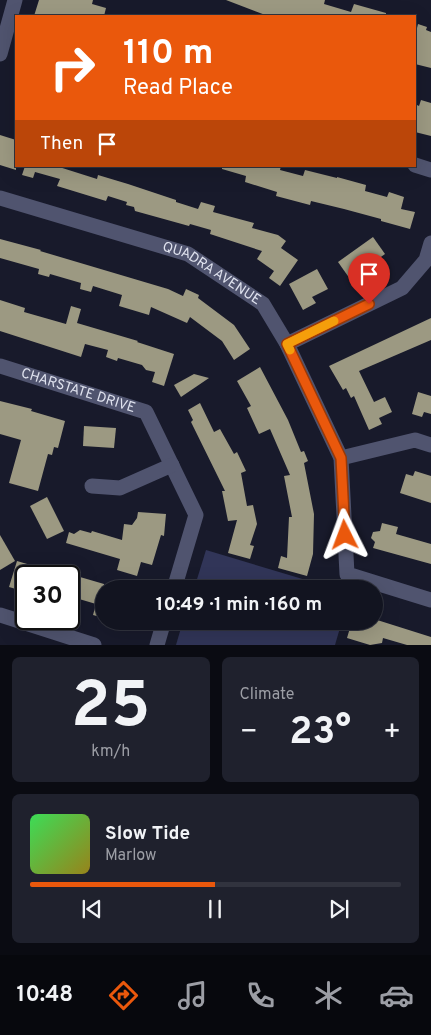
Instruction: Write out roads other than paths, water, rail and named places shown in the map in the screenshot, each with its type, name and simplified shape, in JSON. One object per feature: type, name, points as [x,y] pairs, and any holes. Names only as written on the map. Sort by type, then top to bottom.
[{"type":"street","points":[[5,47],[15,0]]},
{"type":"street","points":[[416,165],[431,170]]},
{"type":"street","name":"QUADRA AVENUE","points":[[0,198],[188,254],[263,304],[287,344],[341,458],[347,574],[431,600]]},
{"type":"street","points":[[287,344],[402,288],[426,260],[431,243]]},
{"type":"street","name":"CHARSTATE DRIVE","points":[[0,366],[146,412],[196,515],[177,580]]},
{"type":"street","points":[[341,458],[415,440],[431,445]]},
{"type":"street","points":[[92,486],[120,488],[172,465]]},
{"type":"street","points":[[0,616],[94,645]]},
{"type":"street","points":[[157,645],[161,630]]}]
